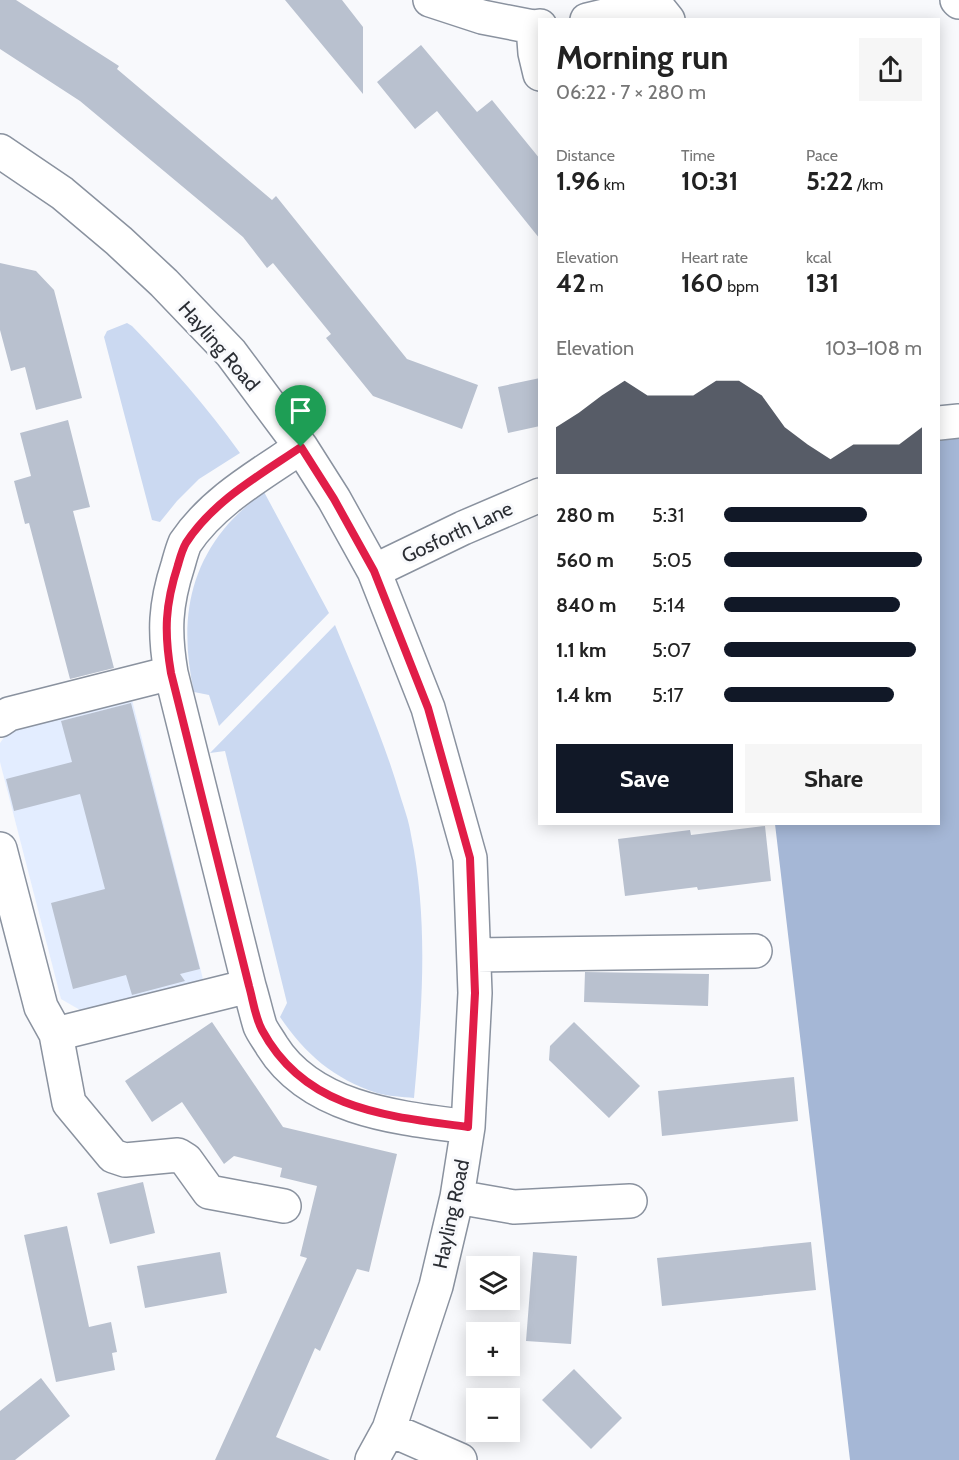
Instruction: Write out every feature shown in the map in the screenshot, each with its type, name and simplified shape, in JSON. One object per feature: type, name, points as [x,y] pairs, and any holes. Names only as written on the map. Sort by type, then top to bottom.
[{"type":"street","points":[[430,0],[482,17],[537,26],[535,53],[538,66]]},
{"type":"street","points":[[596,18],[617,13],[650,0],[666,18]]},
{"type":"street","name":"Hayling Road","points":[[0,151],[62,193],[119,241],[164,283],[231,353],[301,447],[334,499],[374,571],[428,708],[470,858],[475,993],[468,1127],[457,1197],[436,1286],[389,1429],[372,1460]]},
{"type":"street","points":[[940,423],[959,421]]},
{"type":"street","points":[[301,447],[234,492],[210,514],[184,545],[171,584],[166,614],[165,640],[171,673],[249,986],[261,1028],[276,1052],[293,1073],[318,1090],[354,1106],[417,1120],[468,1127]]},
{"type":"street","name":"Gosforth Lane","points":[[374,571],[463,528],[538,496]]},
{"type":"street","points":[[0,720],[9,714],[171,673]]},
{"type":"street","points":[[0,849],[41,1007],[56,1034],[69,1103],[113,1156],[125,1160],[178,1155],[186,1160],[209,1192],[284,1206]]},
{"type":"street","points":[[474,955],[755,951]]},
{"type":"street","points":[[56,1034],[249,986]]},
{"type":"street","points":[[457,1197],[514,1207],[630,1201]]},
{"type":"street","points":[[389,1429],[460,1460]]},
{"type":"shaded area","points":[[127,323],[188,387],[240,453],[199,479],[160,522],[152,520],[104,337],[107,331]]},
{"type":"shaded area","points":[[959,437],[959,1460],[850,1460],[775,825],[940,825],[940,440]]},
{"type":"shaded area","points":[[263,490],[329,613],[219,726],[209,695],[194,692],[187,627],[190,606],[201,566],[211,547],[228,524]]},
{"type":"shaded area","points":[[335,625],[386,752],[409,825],[417,868],[422,966],[414,1098],[377,1093],[334,1073],[310,1054],[280,1017],[287,1003],[225,751],[210,753]]},
{"type":"shaded area","points":[[130,692],[205,987],[87,1014],[61,999],[0,762],[0,743],[16,721]]},
{"type":"building","points":[[0,0],[16,0],[119,66],[117,69],[272,200],[276,196],[407,359],[478,385],[462,429],[373,396],[326,338],[331,334],[273,263],[267,268],[243,237],[80,101],[0,49]]},
{"type":"building","points":[[285,0],[342,0],[363,27],[363,94]]},
{"type":"building","points":[[421,45],[477,112],[492,100],[538,157],[538,237],[437,111],[415,129],[377,82]]},
{"type":"building","points":[[0,263],[36,271],[54,290],[82,398],[36,410],[25,367],[11,371],[0,330]]},
{"type":"building","points":[[538,378],[538,426],[508,433],[498,387]]},
{"type":"building","points":[[68,420],[90,507],[73,511],[114,668],[70,679],[29,523],[25,524],[14,481],[31,476],[20,433]]},
{"type":"building","points":[[131,703],[200,969],[180,974],[185,981],[132,995],[126,975],[73,989],[51,903],[105,889],[80,794],[14,811],[6,779],[72,762],[61,721]]},
{"type":"building","points":[[765,826],[771,881],[625,896],[618,839],[690,830],[691,835]]},
{"type":"building","points":[[585,972],[709,974],[708,1006],[584,1002]]},
{"type":"building","points":[[212,1022],[283,1127],[397,1154],[369,1272],[357,1269],[320,1351],[315,1348],[276,1437],[330,1460],[215,1460],[307,1258],[300,1256],[317,1186],[280,1177],[282,1168],[234,1156],[224,1164],[182,1102],[152,1122],[125,1081]]},
{"type":"building","points":[[574,1022],[640,1086],[609,1118],[549,1060],[550,1046]]},
{"type":"building","points":[[794,1077],[798,1121],[662,1136],[658,1091]]},
{"type":"building","points":[[143,1182],[155,1233],[110,1244],[97,1193]]},
{"type":"building","points":[[67,1226],[89,1327],[111,1322],[117,1352],[112,1353],[115,1370],[56,1382],[24,1235]]},
{"type":"building","points":[[811,1242],[816,1290],[662,1306],[657,1258]]},
{"type":"building","points":[[220,1252],[227,1293],[145,1308],[137,1266]]},
{"type":"building","points":[[533,1252],[577,1256],[571,1344],[526,1341]]},
{"type":"building","points":[[574,1369],[622,1418],[591,1449],[542,1400]]},
{"type":"building","points":[[41,1378],[70,1416],[15,1460],[0,1460],[0,1411]]},
{"type":"route","points":[[301,447],[334,499],[374,571],[428,708],[470,858],[475,993],[468,1127],[417,1120],[354,1106],[318,1090],[293,1073],[276,1052],[261,1028],[249,986],[171,673],[165,640],[166,614],[171,584],[184,545],[210,514],[234,492],[301,447]]}]
